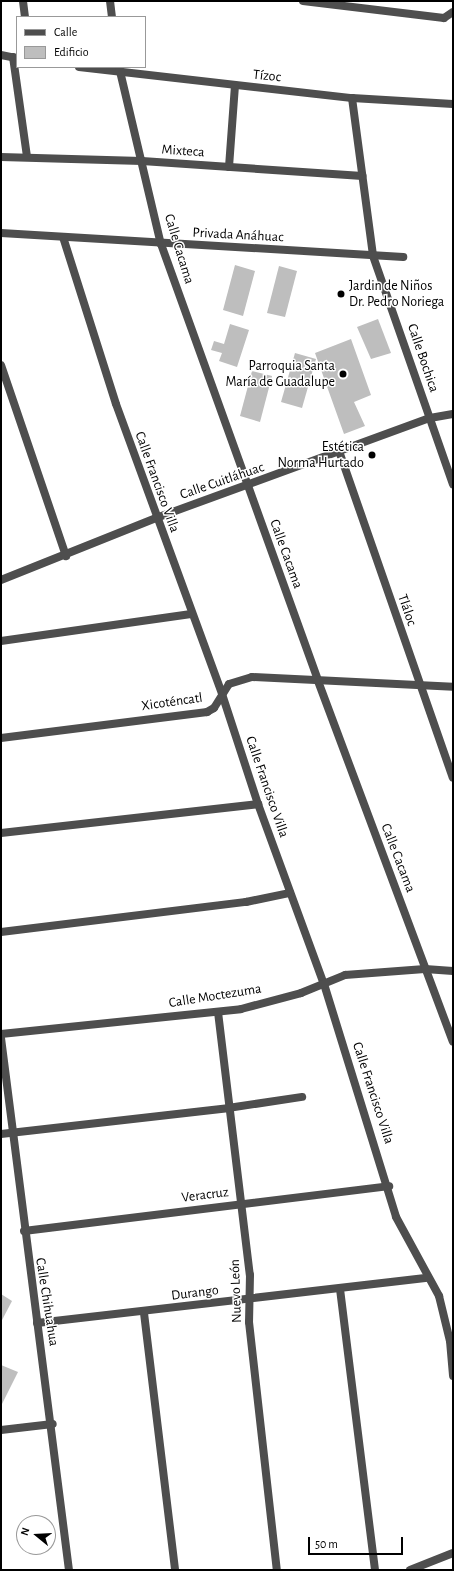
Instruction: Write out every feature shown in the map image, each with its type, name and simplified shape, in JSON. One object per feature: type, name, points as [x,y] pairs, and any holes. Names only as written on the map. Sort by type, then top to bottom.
[{"type":"street","points":[[23,1],[25,16]]},
{"type":"street","points":[[110,1],[112,16]]},
{"type":"street","points":[[303,1],[444,18],[453,12]]},
{"type":"street","points":[[1,55],[15,57]]},
{"type":"street","points":[[16,68],[27,156]]},
{"type":"street","name":"Tízoc","points":[[93,68],[352,98],[453,104]]},
{"type":"street","name":"Calle Cacama","points":[[120,70],[161,244],[318,681],[453,1042]]},
{"type":"street","points":[[229,167],[235,85]]},
{"type":"street","name":"Calle Bochica","points":[[352,98],[373,256],[453,484]]},
{"type":"street","name":"Mixteca","points":[[1,157],[27,156],[142,161],[362,176]]},
{"type":"street","name":"Privada Anáhuac","points":[[1,233],[161,244],[403,257]]},
{"type":"street","name":"Calle Francisco Villa","points":[[63,237],[84,308],[156,518],[222,694],[258,804],[324,984],[389,1186],[396,1217],[439,1296],[452,1342],[453,1376]]},
{"type":"street","points":[[1,368],[66,556]]},
{"type":"street","name":"Calle Cuitláhuac","points":[[1,580],[66,556],[156,518],[248,486],[430,418],[453,414]]},
{"type":"street","name":"Tláloc","points":[[339,451],[453,778]]},
{"type":"street","points":[[1,641],[191,614]]},
{"type":"street","name":"Xicoténcatl","points":[[1,738],[206,712],[214,708],[229,684],[252,677],[453,688]]},
{"type":"street","points":[[1,833],[258,804]]},
{"type":"street","points":[[1,932],[246,902],[290,893]]},
{"type":"street","name":"Calle Moctezuma","points":[[1,1034],[218,1012],[277,1000],[350,975],[425,969],[453,971]]},
{"type":"street","name":"Nuevo León","points":[[218,1012],[228,1108],[241,1204],[251,1300],[249,1322],[277,1570]]},
{"type":"street","name":"Calle Chihuahua","points":[[1,1038],[24,1230],[53,1424],[70,1570]]},
{"type":"street","points":[[1,1134],[228,1108],[302,1097]]},
{"type":"street","name":"Veracruz","points":[[24,1230],[389,1186]]},
{"type":"street","name":"Durango","points":[[37,1323],[251,1300],[428,1278]]},
{"type":"street","points":[[340,1289],[375,1570]]},
{"type":"street","points":[[144,1312],[175,1570]]},
{"type":"street","points":[[1,1430],[53,1424]]},
{"type":"street","points":[[410,1570],[453,1553]]},
{"type":"building","points":[[235,265],[255,271],[243,316],[223,310]]},
{"type":"building","points":[[279,266],[297,271],[285,317],[267,313]]},
{"type":"building","points":[[378,319],[391,353],[371,359],[357,327]]},
{"type":"building","points":[[230,324],[249,330],[237,367],[219,361],[222,353],[211,350],[214,341],[224,344]]},
{"type":"building","name":"Parroquia Santa María de Guadalupe","points":[[351,339],[371,395],[354,402],[365,426],[344,434],[315,353]]},
{"type":"building","points":[[295,353],[316,359],[302,408],[281,402]]},
{"type":"building","points":[[252,371],[272,376],[260,422],[240,416]]},
{"type":"building","points":[[1,1294],[12,1301],[1,1322]]},
{"type":"building","points":[[1,1365],[18,1372],[1,1406]]},
{"type":"place","name":"Jardin de Niños Dr. Pedro Noriega","points":[[341,294]]},
{"type":"place","name":"Parroquia Santa María de Guadalupe","points":[[343,374]]},
{"type":"place","name":"Estética Norma Hurtado","points":[[372,455]]}]
